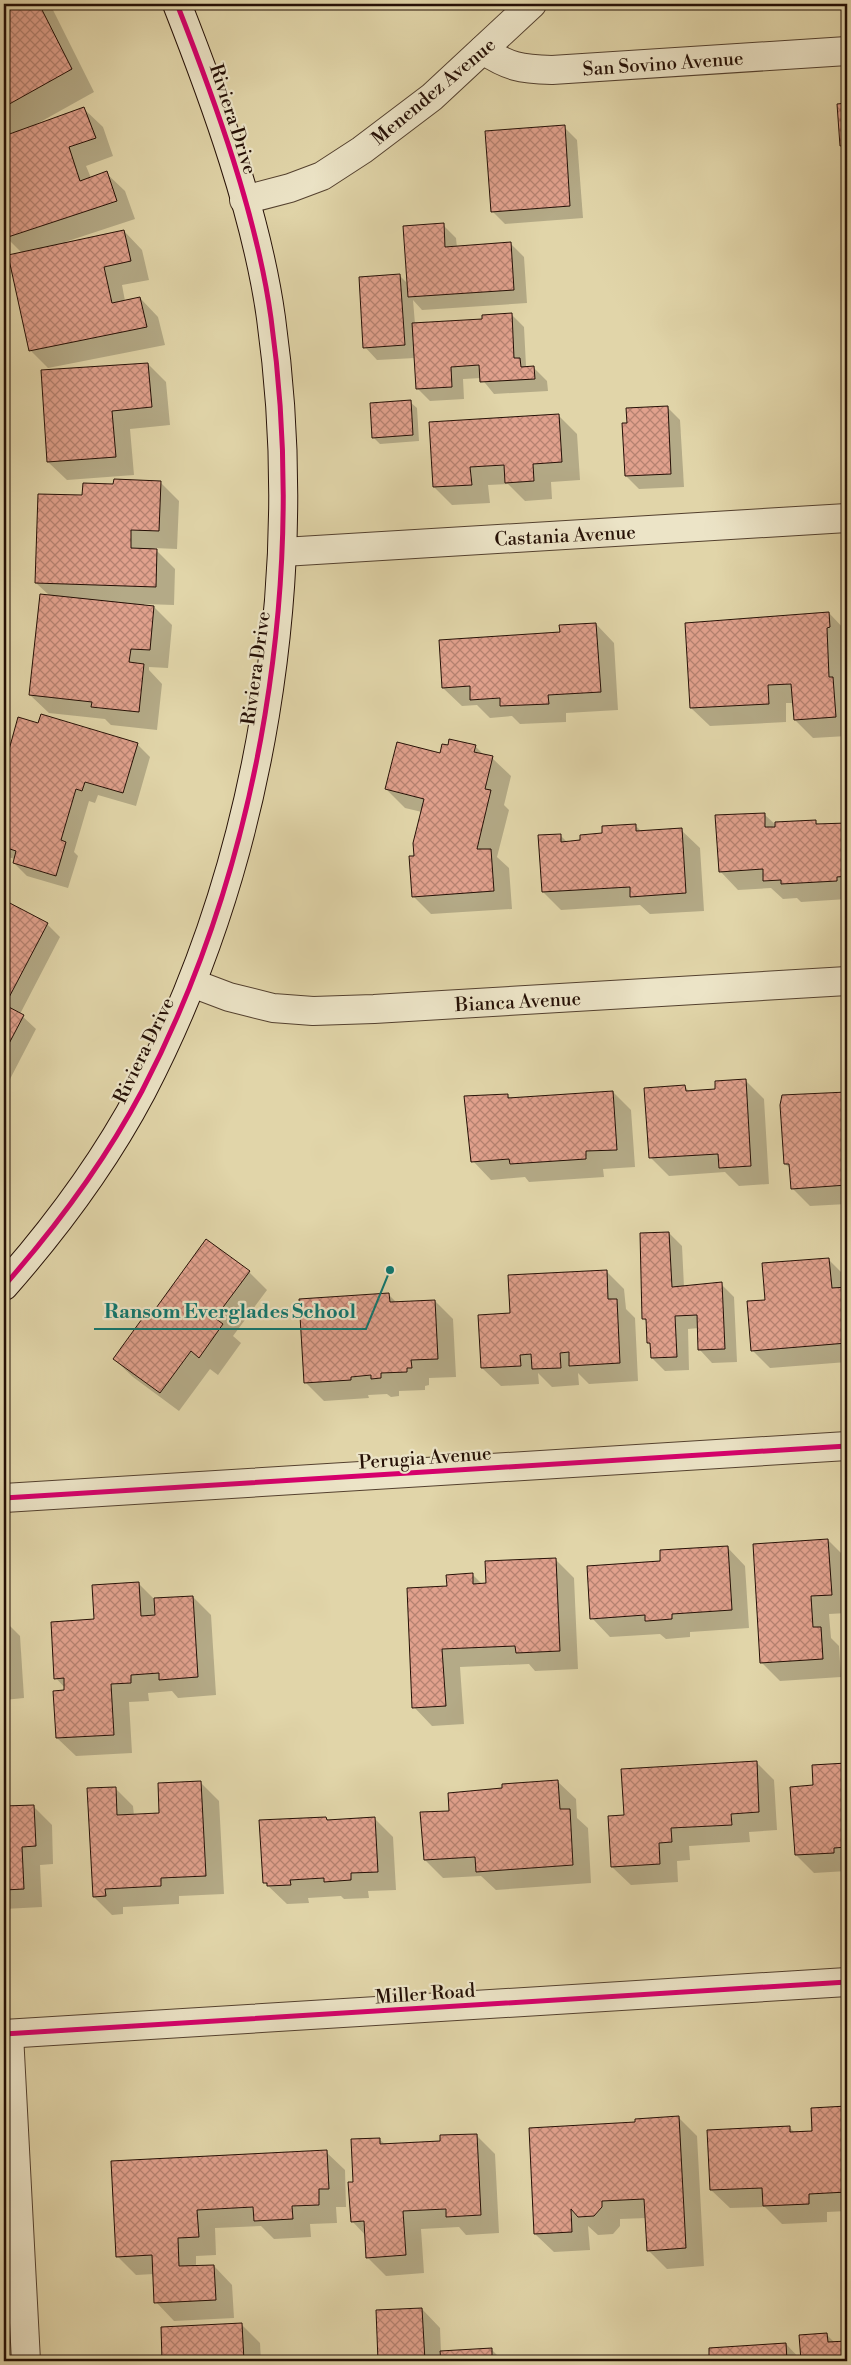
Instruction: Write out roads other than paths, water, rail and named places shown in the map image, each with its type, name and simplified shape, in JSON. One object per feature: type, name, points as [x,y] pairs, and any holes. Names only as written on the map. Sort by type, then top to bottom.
[{"type":"street","name":"Riviera Drive","points":[[4,1286],[67,1208],[123,1124],[162,1049],[192,983],[224,893],[261,734],[280,606],[283,552],[282,443],[275,348],[261,261],[218,116],[177,4]]},
{"type":"street","name":"Menendez Avenue","points":[[244,200],[290,188],[322,176],[362,150],[432,97],[532,4]]},
{"type":"street","name":"San Sovino Avenue","points":[[482,50],[504,64],[525,69],[552,70],[847,51]]},
{"type":"street","name":"Castania Avenue","points":[[283,552],[847,518]]},
{"type":"street","name":"Bianca Avenue","points":[[192,983],[261,1006],[313,1011],[847,981]]},
{"type":"street","name":"Perugia Avenue","points":[[4,1498],[847,1446]]},
{"type":"street","name":"Miller Road","points":[[6,2034],[847,1982]]},
{"type":"street","points":[[6,2034],[26,2361]]},
{"type":"place","name":"Ransom Everglades School","points":[[390,1270]]}]
